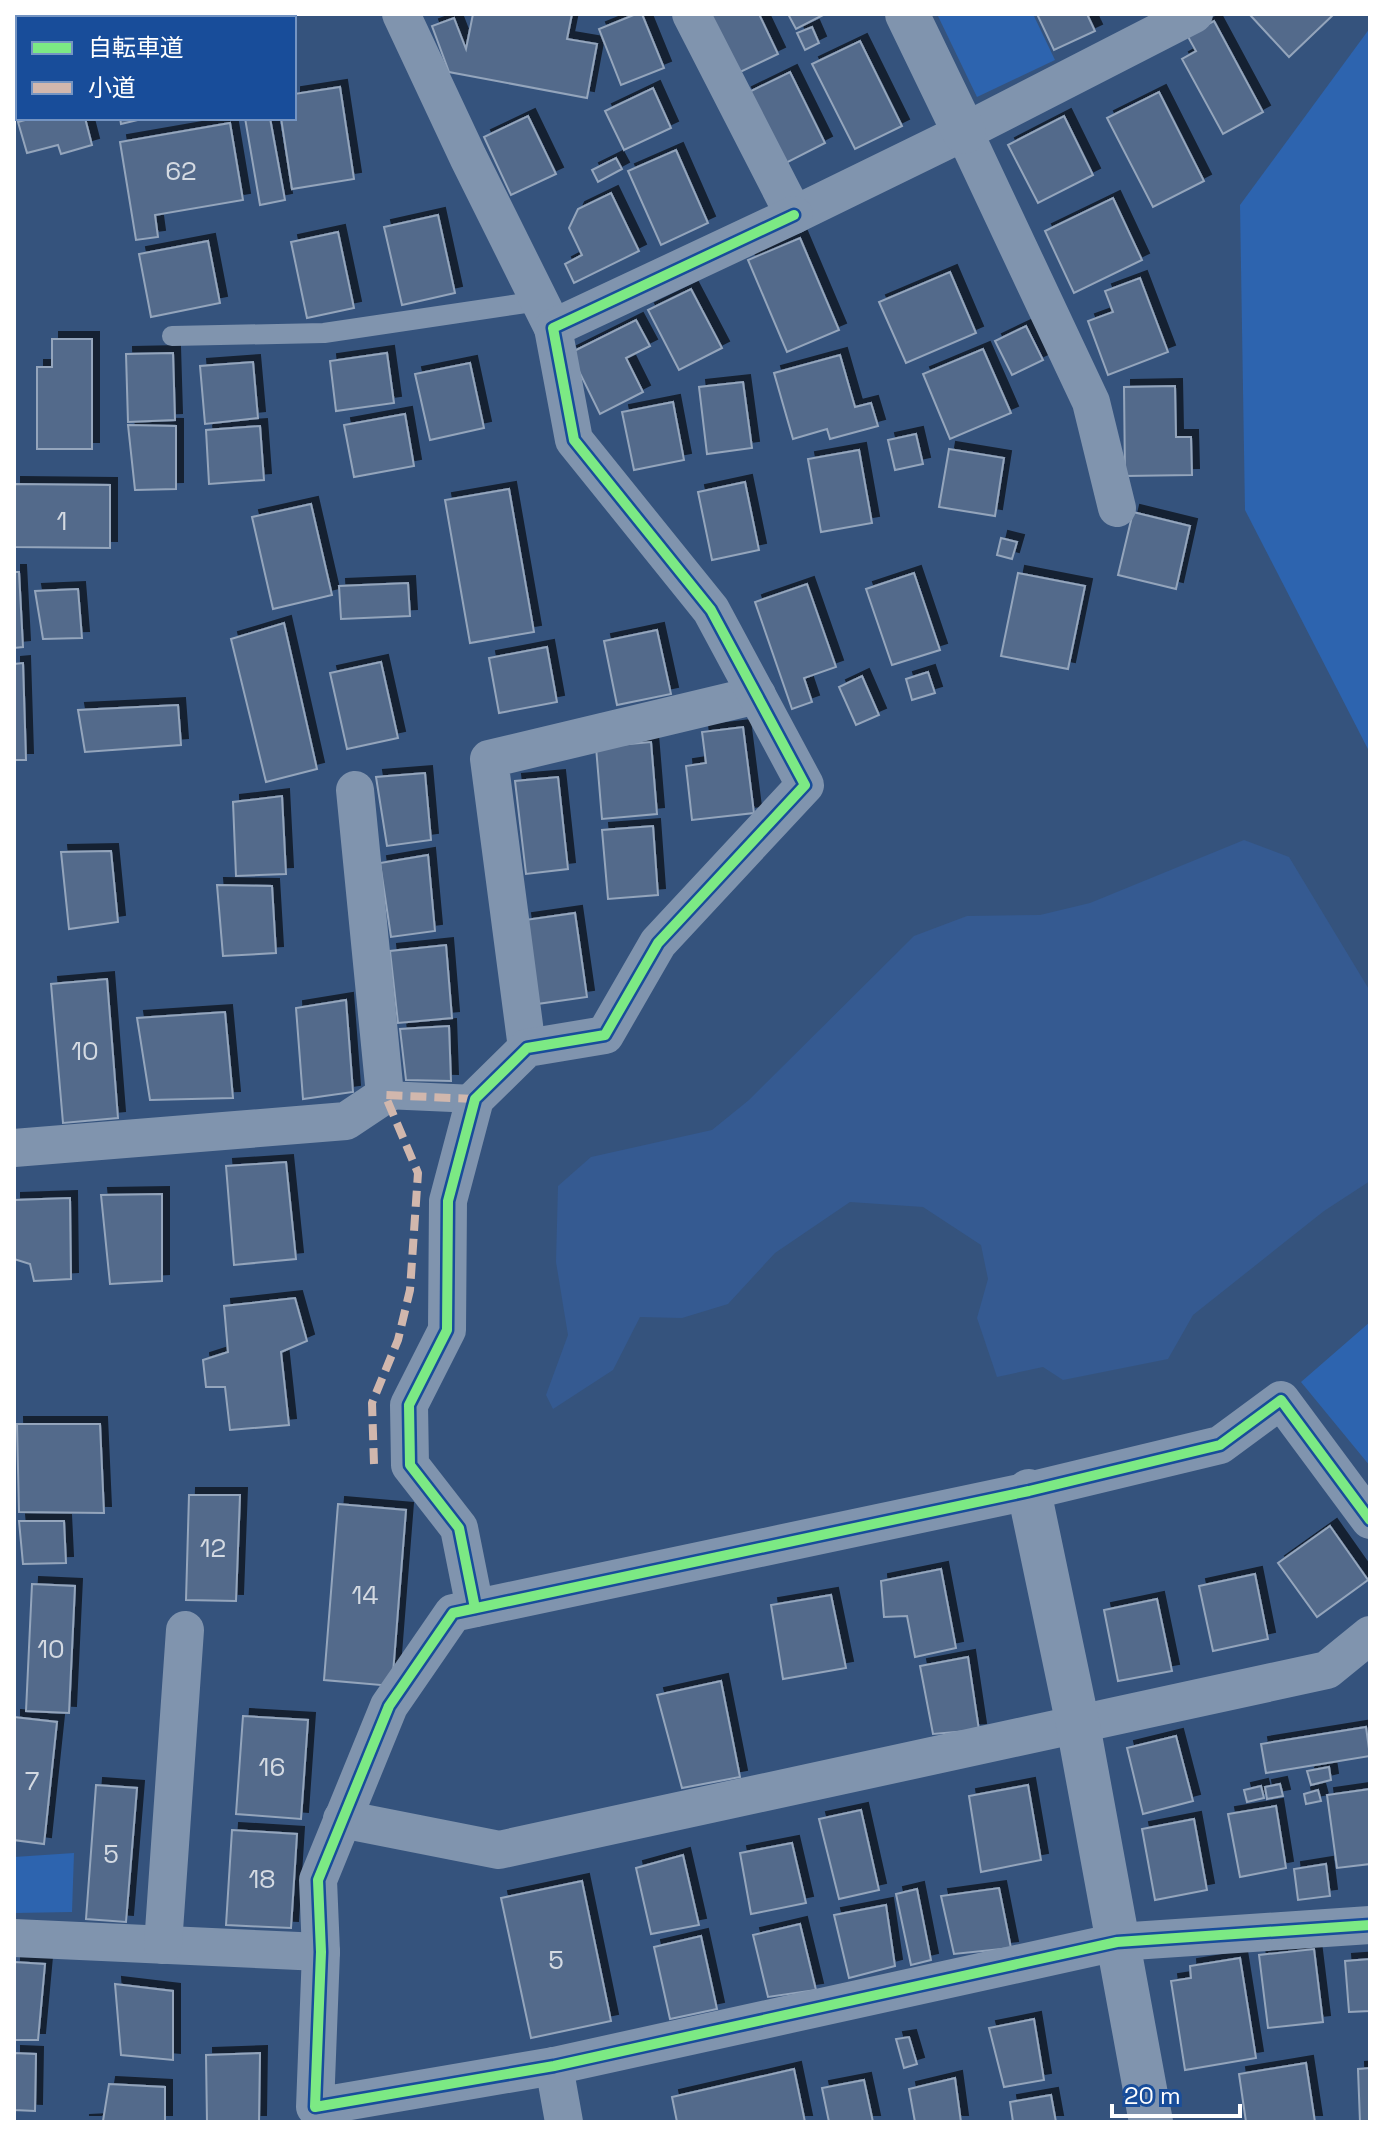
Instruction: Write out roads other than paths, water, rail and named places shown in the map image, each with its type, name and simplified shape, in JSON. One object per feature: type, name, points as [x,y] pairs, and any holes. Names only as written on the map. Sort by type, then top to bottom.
[{"type":"street","points":[[401,14],[546,314],[574,440],[711,610],[805,785],[658,943],[605,1035],[527,1048],[475,1099],[448,1201],[447,1330],[409,1405],[410,1465],[459,1528],[475,1608]]},
{"type":"street","points":[[691,14],[794,215]]},
{"type":"street","points":[[907,14],[1091,402],[1117,508]]},
{"type":"street","points":[[546,314],[794,215],[964,132],[1190,15]]},
{"type":"street","points":[[527,1048],[489,759],[757,695]]},
{"type":"street","points":[[355,790],[385,1095]]},
{"type":"street","points":[[14,1148],[346,1121],[385,1095],[475,1099]]},
{"type":"street","points":[[1370,1520],[1281,1400],[1220,1445],[1029,1491],[453,1613],[389,1706],[318,1880],[321,1952],[315,2107],[554,2066],[1117,1942],[1370,1925]]},
{"type":"street","points":[[1029,1491],[1078,1725],[1151,2122]]},
{"type":"street","points":[[163,1945],[185,1630]]},
{"type":"street","points":[[342,1819],[499,1850],[1327,1670],[1370,1635]]},
{"type":"street","points":[[14,1938],[321,1952]]},
{"type":"street","points":[[554,2066],[564,2122]]},
{"type":"lane","points":[[172,336],[324,333],[546,314]]}]
